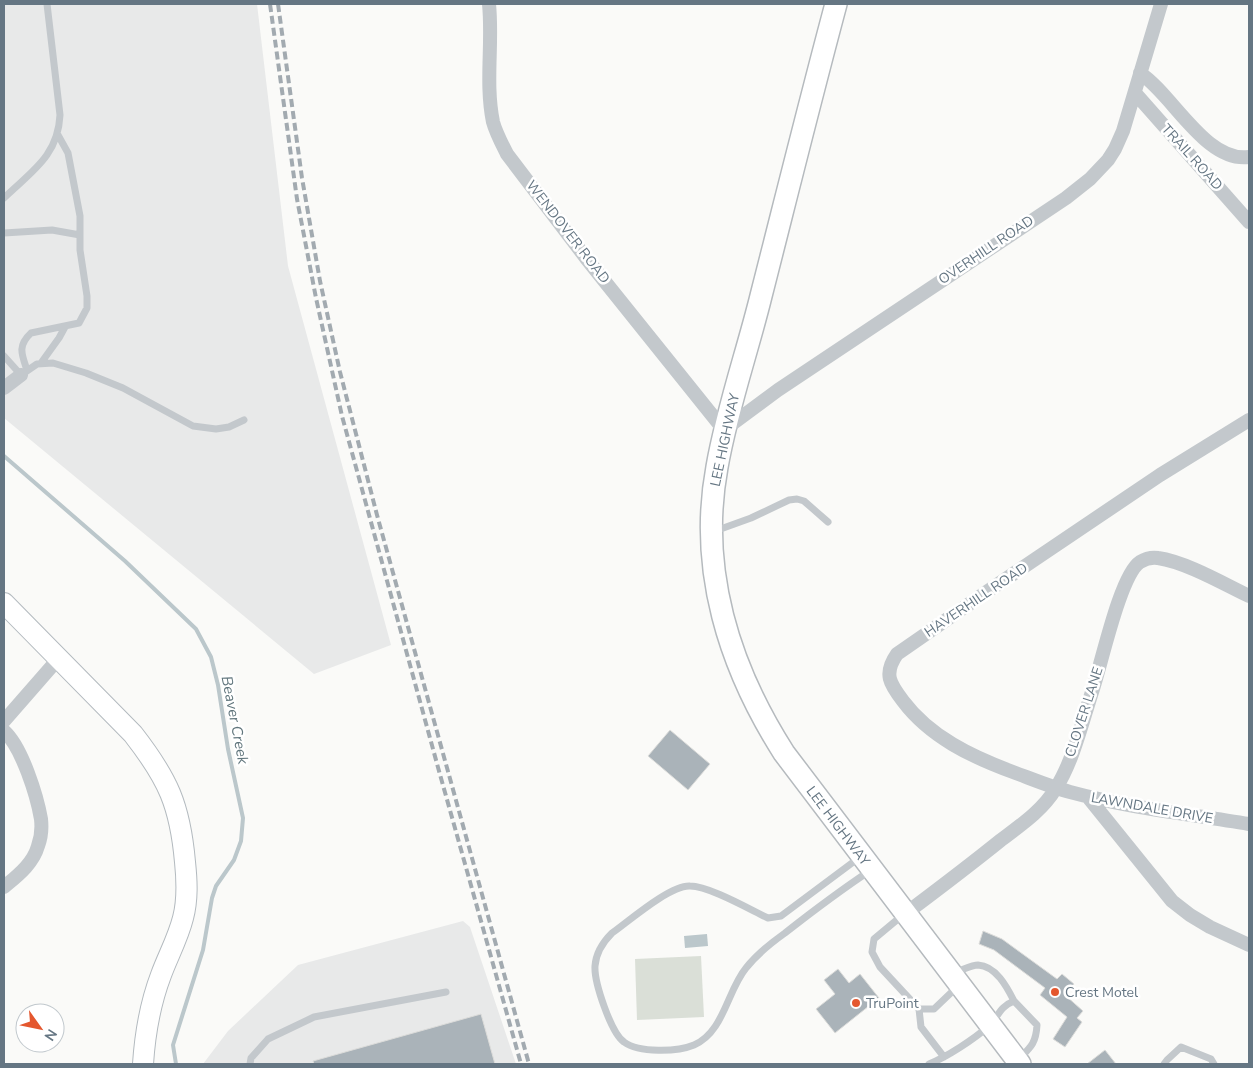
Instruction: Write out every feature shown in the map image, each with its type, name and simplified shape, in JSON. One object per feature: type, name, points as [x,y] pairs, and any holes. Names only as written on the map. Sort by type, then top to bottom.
[{"type":"main road","name":"LEE HIGHWAY","points":[[836,4],[798,144],[761,297],[724,430],[716,468],[712,532],[720,607],[734,655],[752,698],[784,753],[904,914],[1018,1062]]},
{"type":"street","name":"WENDOVER ROAD","points":[[489,4],[492,27],[489,75],[491,104],[495,129],[507,154],[586,258],[724,430]]},
{"type":"street","name":"OVERHILL ROAD","points":[[724,430],[778,390],[1066,198],[1090,179],[1108,160],[1123,131],[1161,4]]},
{"type":"street","points":[[1140,73],[1158,87],[1191,125],[1212,145],[1231,156],[1249,157]]},
{"type":"street","name":"TRAIL ROAD","points":[[1134,93],[1249,222]]},
{"type":"street","points":[[4,388],[24,373]]},
{"type":"street","name":"HAVERHILL ROAD","points":[[1056,788],[988,762],[938,736],[905,705],[892,687],[889,677],[892,662],[897,654],[985,593],[1160,476],[1249,420]]},
{"type":"street","name":"CLOVER LANE","points":[[904,914],[1038,811],[1056,788],[1066,769],[1093,690],[1122,591],[1133,568],[1149,558],[1158,558],[1205,574],[1249,596]]},
{"type":"street","points":[[4,603],[133,734],[163,777],[180,819],[187,883],[186,902],[183,920],[160,975],[151,1008],[143,1064]]},
{"type":"street","points":[[4,721],[59,658]]},
{"type":"street","points":[[4,731],[17,748],[24,764],[41,820],[41,834],[34,857],[4,887]]},
{"type":"street","name":"LAWNDALE DRIVE","points":[[1056,788],[1123,804],[1249,824]]},
{"type":"street","points":[[1088,796],[1172,901],[1210,927],[1249,945]]},
{"type":"lane","points":[[4,198],[42,161],[51,150],[58,134],[60,115],[47,4]]},
{"type":"lane","points":[[24,373],[20,352],[25,338],[31,333],[79,323],[87,308],[80,250],[80,216],[68,153],[58,134]]},
{"type":"lane","points":[[4,233],[52,230],[80,235]]},
{"type":"lane","points":[[24,373],[41,363],[65,327]]},
{"type":"lane","points":[[4,356],[24,373]]},
{"type":"lane","points":[[41,363],[53,362],[123,388],[193,426],[216,429],[229,427],[244,420]]},
{"type":"lane","points":[[712,532],[751,518],[789,500],[796,499],[804,501],[828,522]]},
{"type":"lane","points":[[866,863],[822,904],[757,954],[735,984],[717,1023],[705,1038],[695,1045],[684,1048],[648,1050],[622,1041],[616,1034],[609,1021],[596,975],[595,966],[598,952],[604,941],[619,928],[670,891],[689,885],[702,887],[768,918],[775,918],[866,863]]},
{"type":"lane","points":[[904,914],[874,939],[872,952],[880,967],[919,1010],[921,1027],[944,1057]]},
{"type":"lane","points":[[919,1010],[934,1009],[955,979],[978,965],[992,970],[1007,987],[1014,1001],[1037,1025],[1037,1036],[1033,1044],[1018,1062]]},
{"type":"lane","points":[[250,1064],[251,1058],[268,1039],[314,1017],[446,992]]},
{"type":"lane","points":[[929,1064],[944,1057],[990,1025],[1004,1005],[1014,1001]]},
{"type":"lane","points":[[1164,1064],[1181,1047],[1211,1059],[1214,1064]]},
{"type":"shaded area","points":[[4,4],[257,4],[288,266],[391,645],[314,674],[4,418]]},
{"type":"shaded area","points":[[463,921],[470,927],[516,1064],[203,1064],[228,1031],[298,965]]},
{"type":"shaded area","points":[[707,934],[708,946],[685,948],[684,936]]},
{"type":"shaded area","points":[[701,956],[704,1017],[637,1020],[635,959]]},
{"type":"building","points":[[670,730],[710,764],[688,790],[648,756]]},
{"type":"building","name":"Crest Motel","points":[[983,931],[1002,939],[1057,979],[1062,974],[1074,984],[1065,995],[1083,1011],[1077,1018],[1082,1022],[1065,1047],[1053,1039],[1067,1017],[1040,995],[1045,988],[994,950],[979,944]]},
{"type":"building","points":[[838,969],[849,983],[860,974],[879,998],[835,1033],[816,1009],[835,994],[824,980]]},
{"type":"building","points":[[481,1014],[495,1064],[314,1064],[313,1061]]},
{"type":"building","points":[[1105,1050],[1116,1064],[1087,1064]]},
{"type":"waterway","name":"Beaver Creek","points":[[4,456],[125,561],[196,629],[211,657],[243,818],[241,841],[234,860],[216,886],[212,898],[203,950],[173,1045],[176,1064]]},
{"type":"railway","points":[[270,4],[297,199],[342,416],[521,1064]]},
{"type":"railway","points":[[278,4],[302,178],[320,281],[340,372],[377,515],[529,1064]]},
{"type":"place","name":"Crest Motel","points":[[1055,992]]},
{"type":"place","name":"TruPoint","points":[[856,1003]]}]
